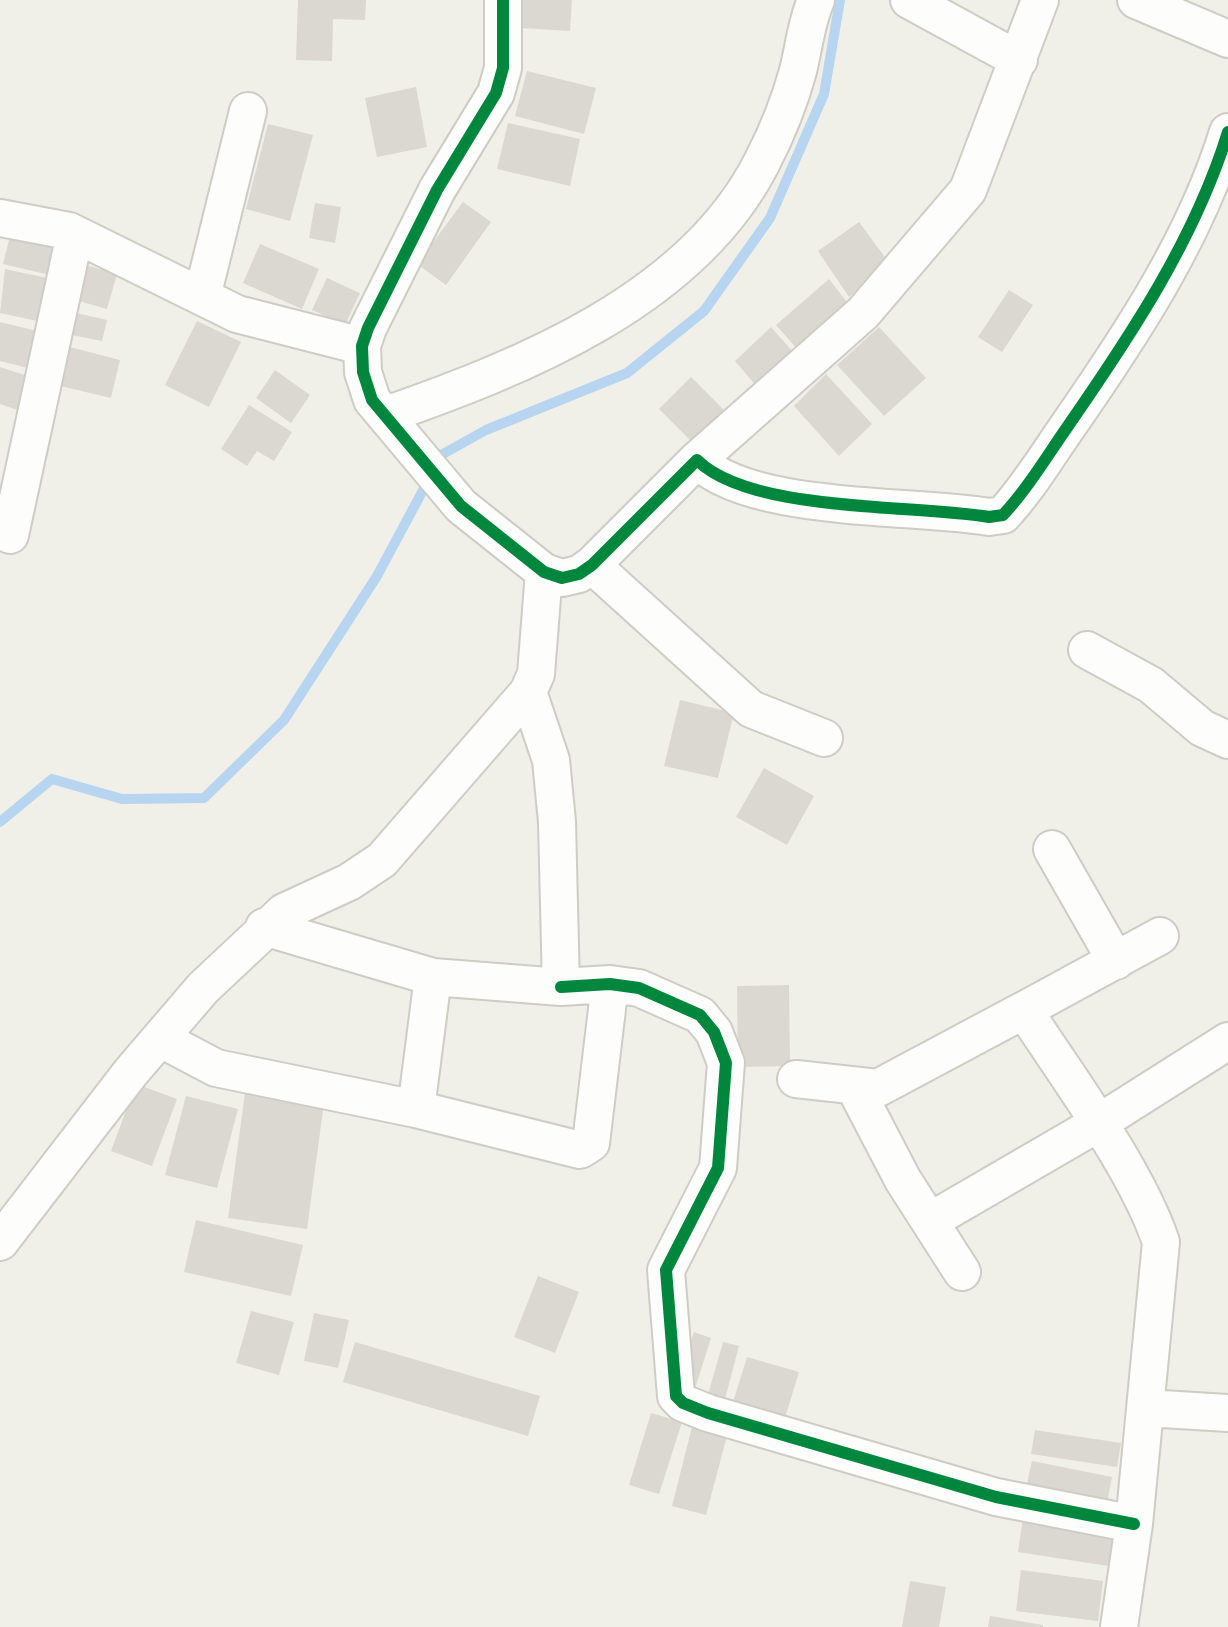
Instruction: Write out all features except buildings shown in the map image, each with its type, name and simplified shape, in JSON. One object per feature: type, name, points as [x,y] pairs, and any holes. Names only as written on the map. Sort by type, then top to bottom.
[{"type":"street","points":[[503,0],[503,68],[496,93],[437,190],[368,328],[362,346],[366,387],[461,506],[544,572],[562,578],[579,574],[592,565],[697,460],[863,313],[968,190],[1040,0]]},
{"type":"street","points":[[397,427],[453,392],[552,348],[656,287],[702,243],[743,193],[763,162],[797,74],[816,0]]},
{"type":"street","points":[[909,0],[1019,60]]},
{"type":"street","points":[[1136,0],[1228,39]]},
{"type":"street","points":[[202,297],[248,111]]},
{"type":"street","points":[[697,460],[711,473],[756,491],[802,500],[989,517],[1003,515],[1098,383],[1157,288],[1191,225],[1228,132]]},
{"type":"street","points":[[0,218],[75,234],[237,314],[362,346]]},
{"type":"street","points":[[10,535],[75,234]]},
{"type":"street","points":[[592,565],[741,702],[824,738]]},
{"type":"street","points":[[0,1242],[131,1072],[203,988],[264,927],[284,912],[349,882],[382,860],[528,692],[536,674],[544,572]]},
{"type":"street","points":[[1087,650],[1151,685],[1202,728],[1228,740]]},
{"type":"street","points":[[528,692],[551,760],[556,807],[561,987]]},
{"type":"street","points":[[1052,849],[1116,961]]},
{"type":"street","points":[[264,927],[433,977],[561,987],[610,984],[639,988],[700,1015],[714,1032],[726,1063],[718,1168],[666,1270],[679,1400],[708,1413],[996,1497],[1134,1524]]},
{"type":"street","points":[[796,1079],[878,1088],[1160,936]]},
{"type":"street","points":[[416,1109],[433,977]]},
{"type":"street","points":[[161,1039],[216,1068],[416,1109],[580,1150],[591,1143],[610,984]]},
{"type":"street","points":[[1024,1010],[1097,1124],[1154,1221],[1161,1242],[1134,1524],[1119,1627]]},
{"type":"street","points":[[930,1221],[1097,1124],[1228,1041]]},
{"type":"street","points":[[854,1086],[903,1180],[962,1272]]},
{"type":"street","points":[[1146,1408],[1228,1413]]},
{"type":"waterway","points":[[436,465],[441,455],[486,430],[627,373],[704,311],[770,218],[824,94],[840,0]]},
{"type":"waterway","points":[[0,822],[52,779],[122,799],[204,798],[284,720],[377,576],[429,479]]},
{"type":"cycle path","points":[[503,0],[503,68],[496,93],[437,190],[368,328],[362,346],[363,372],[372,400],[461,506],[544,572],[562,578],[579,574],[592,565],[697,460],[722,477],[793,498],[989,517],[1003,515],[1029,483],[1138,321],[1198,210],[1228,132]]},
{"type":"cycle path","points":[[561,987],[610,984],[639,988],[700,1015],[714,1032],[726,1063],[718,1168],[666,1270],[676,1396],[683,1403],[996,1497],[1134,1524]]}]
